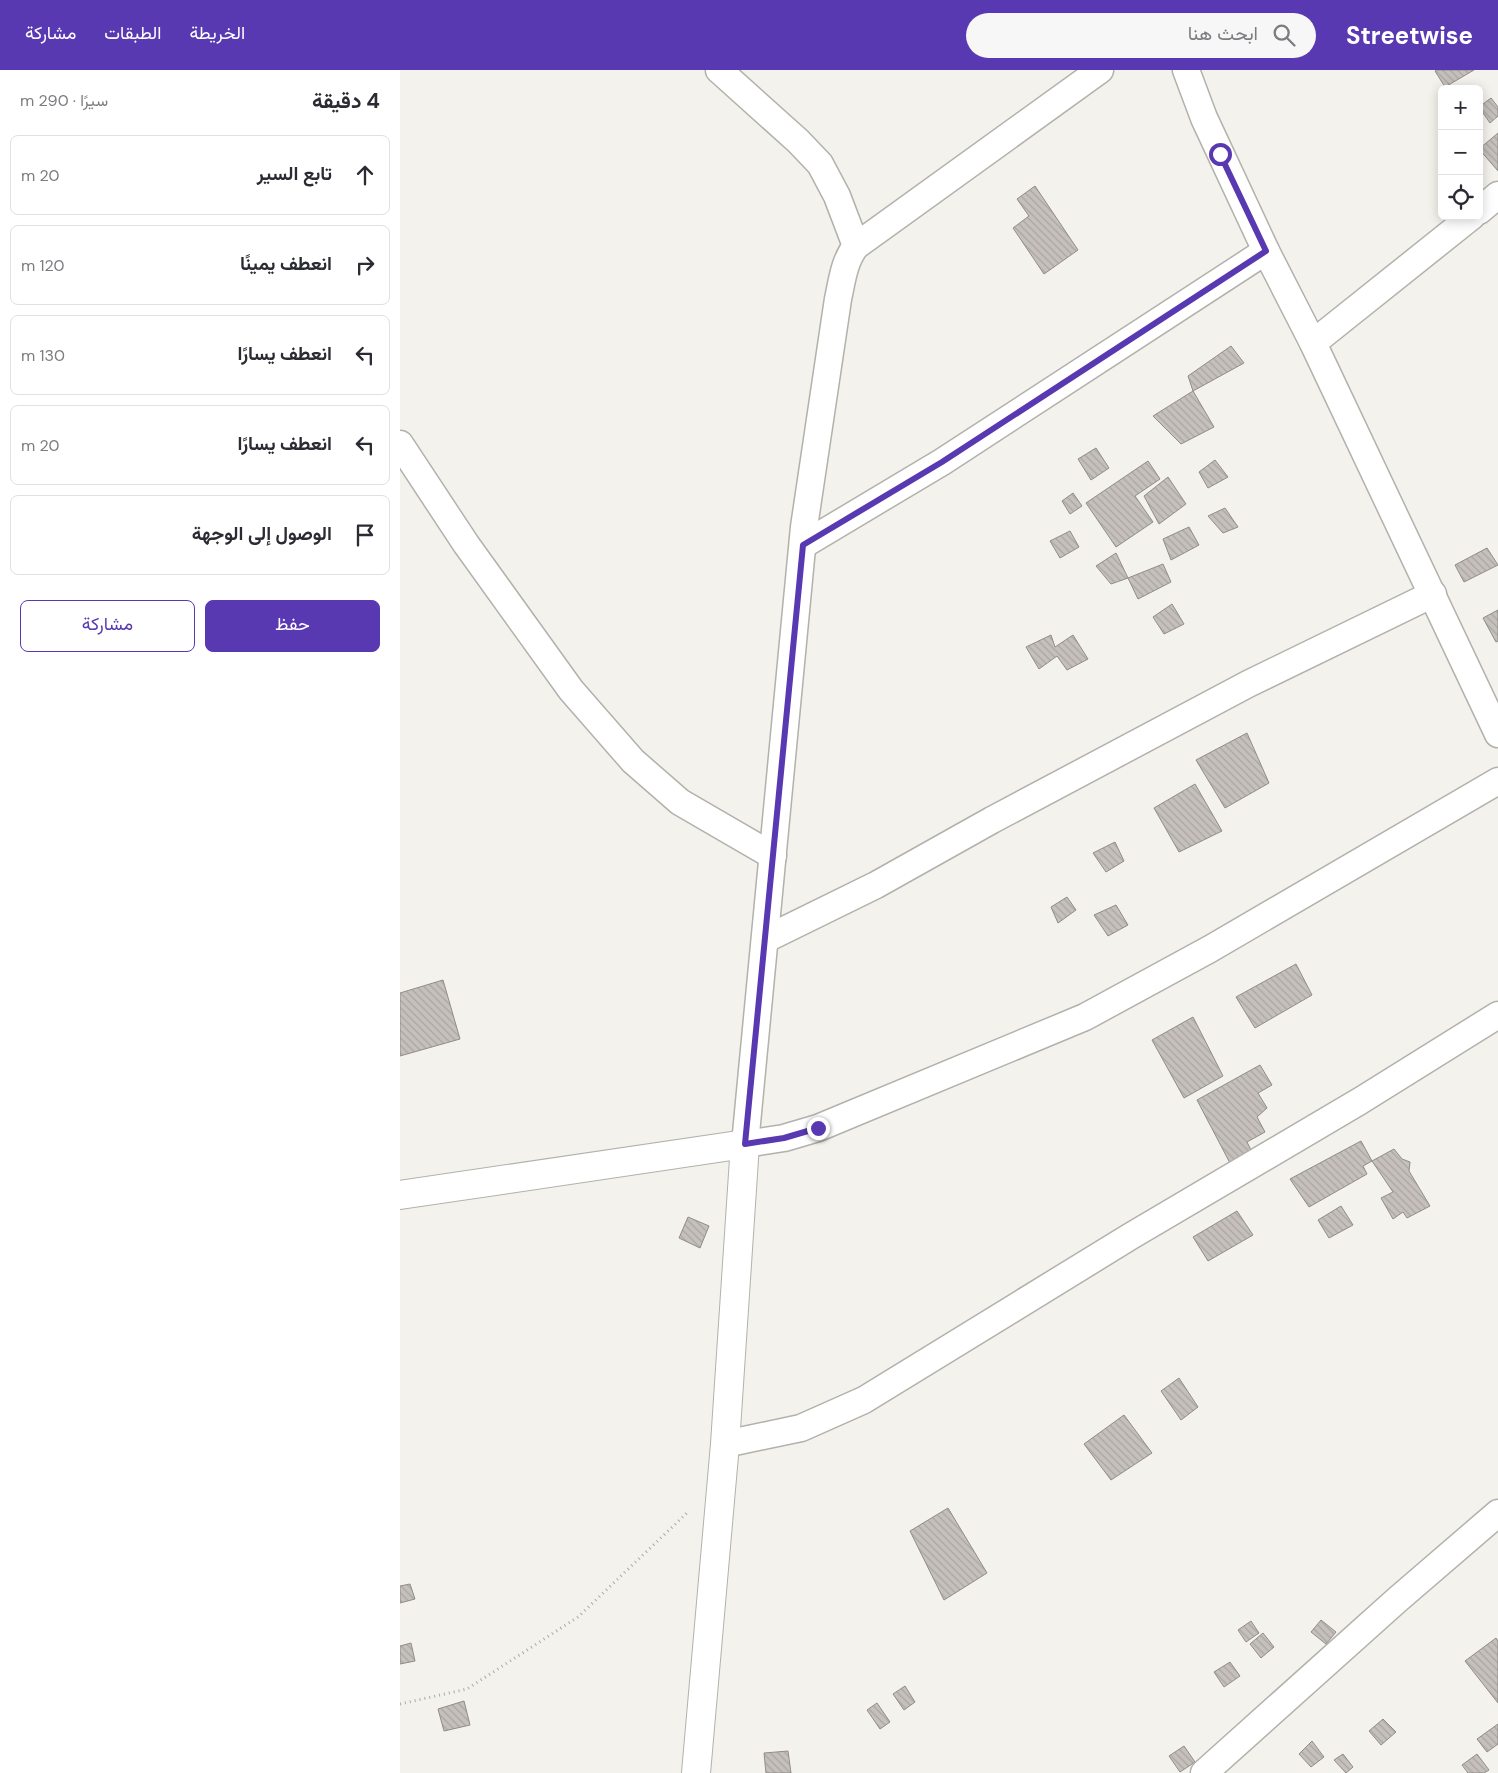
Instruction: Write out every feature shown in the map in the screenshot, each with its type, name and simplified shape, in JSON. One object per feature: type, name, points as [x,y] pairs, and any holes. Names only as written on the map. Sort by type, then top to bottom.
[{"type":"street","points":[[719,70],[798,140],[820,164],[837,196],[856,246]]},
{"type":"street","points":[[696,1773],[725,1444],[745,1144],[803,545],[838,299],[849,254],[856,246],[1100,70]]},
{"type":"street","points":[[1186,70],[1208,127],[1266,251],[1313,343],[1498,734]]},
{"type":"street","points":[[1483,208],[1498,195]]},
{"type":"street","points":[[1313,343],[1467,220]]},
{"type":"street","points":[[803,545],[942,462],[1266,251]]},
{"type":"street","points":[[400,444],[466,544],[571,690],[633,761],[680,802],[773,856]]},
{"type":"street","points":[[766,939],[876,886],[992,820],[1248,684],[1433,594]]},
{"type":"street","points":[[400,1194],[784,1138],[826,1125],[1085,1016],[1234,936],[1498,781]]},
{"type":"street","points":[[725,1444],[801,1428],[864,1400],[1131,1236],[1360,1101],[1498,1015]]},
{"type":"street","points":[[1204,1773],[1390,1606],[1498,1513]]},
{"type":"path","points":[[400,1704],[467,1689],[578,1617],[722,1479]]},
{"type":"building","points":[[1474,70],[1448,85],[1444,85],[1435,71]]},
{"type":"building","points":[[1491,98],[1498,107],[1498,116],[1490,123],[1483,113],[1483,104]]},
{"type":"building","points":[[1498,133],[1498,171],[1483,154],[1483,146]]},
{"type":"building","points":[[1035,186],[1078,250],[1044,274],[1013,228],[1029,216],[1017,199]]},
{"type":"building","points":[[1231,346],[1244,363],[1193,391],[1188,376]]},
{"type":"building","points":[[1193,391],[1214,427],[1181,444],[1153,416]]},
{"type":"building","points":[[1096,448],[1109,468],[1091,480],[1078,459]]},
{"type":"building","points":[[1215,460],[1228,477],[1208,488],[1199,472]]},
{"type":"building","points":[[1148,461],[1160,479],[1135,496],[1153,522],[1116,547],[1086,503]]},
{"type":"building","points":[[1168,477],[1186,504],[1159,524],[1144,496]]},
{"type":"building","points":[[1073,493],[1082,506],[1070,514],[1062,501]]},
{"type":"building","points":[[1225,508],[1238,527],[1223,533],[1208,516]]},
{"type":"building","points":[[1189,527],[1199,545],[1171,560],[1163,539]]},
{"type":"building","points":[[1070,531],[1079,547],[1060,558],[1050,541]]},
{"type":"building","points":[[1487,548],[1498,565],[1464,582],[1455,565]]},
{"type":"building","points":[[1116,553],[1128,578],[1111,584],[1096,566]]},
{"type":"building","points":[[1163,564],[1171,582],[1138,599],[1128,578]]},
{"type":"building","points":[[1172,604],[1184,624],[1164,634],[1153,617]]},
{"type":"building","points":[[1498,610],[1498,641],[1496,642],[1483,618]]},
{"type":"building","points":[[1051,635],[1055,647],[1073,635],[1088,659],[1067,670],[1057,656],[1039,669],[1026,647]]},
{"type":"building","points":[[1247,733],[1269,783],[1225,808],[1196,760]]},
{"type":"building","points":[[1195,784],[1222,831],[1179,852],[1154,808]]},
{"type":"building","points":[[1115,842],[1124,861],[1106,872],[1093,853]]},
{"type":"building","points":[[1067,897],[1076,910],[1058,923],[1051,907]]},
{"type":"building","points":[[1116,905],[1128,925],[1108,936],[1094,915]]},
{"type":"building","points":[[1296,964],[1312,995],[1255,1028],[1236,997]]},
{"type":"building","points":[[443,980],[460,1039],[400,1056],[400,993]]},
{"type":"building","points":[[1193,1017],[1223,1076],[1184,1098],[1152,1040]]},
{"type":"building","points":[[1260,1065],[1272,1085],[1258,1093],[1267,1108],[1257,1117],[1265,1132],[1247,1142],[1251,1150],[1231,1165],[1197,1100]]},
{"type":"building","points":[[1361,1141],[1372,1161],[1363,1166],[1367,1174],[1309,1207],[1290,1179]]},
{"type":"building","points":[[1394,1149],[1402,1159],[1410,1162],[1409,1171],[1430,1206],[1407,1218],[1403,1212],[1393,1219],[1381,1198],[1393,1192],[1372,1161]]},
{"type":"building","points":[[1341,1206],[1353,1225],[1329,1238],[1318,1220]]},
{"type":"building","points":[[1237,1211],[1253,1235],[1208,1261],[1193,1237]]},
{"type":"building","points":[[688,1217],[709,1226],[700,1248],[679,1238]]},
{"type":"building","points":[[1179,1378],[1198,1407],[1181,1420],[1161,1391]]},
{"type":"building","points":[[1124,1415],[1152,1453],[1111,1480],[1084,1444]]},
{"type":"building","points":[[948,1508],[987,1573],[944,1600],[910,1531]]},
{"type":"building","points":[[410,1584],[415,1599],[400,1603],[400,1586]]},
{"type":"building","points":[[1321,1620],[1336,1632],[1326,1644],[1311,1632]]},
{"type":"building","points":[[1251,1621],[1259,1633],[1246,1642],[1238,1630]]},
{"type":"building","points":[[1263,1633],[1274,1647],[1261,1658],[1250,1644]]},
{"type":"building","points":[[1496,1638],[1498,1641],[1498,1703],[1465,1661]]},
{"type":"building","points":[[411,1643],[415,1661],[400,1664],[400,1646]]},
{"type":"building","points":[[1230,1662],[1240,1676],[1224,1687],[1214,1672]]},
{"type":"building","points":[[905,1686],[915,1702],[904,1710],[893,1694]]},
{"type":"building","points":[[464,1701],[470,1725],[444,1731],[438,1709]]},
{"type":"building","points":[[877,1703],[890,1722],[880,1729],[867,1710]]},
{"type":"building","points":[[1383,1719],[1396,1732],[1381,1745],[1369,1731]]},
{"type":"building","points":[[1498,1724],[1498,1744],[1487,1752],[1477,1739]]},
{"type":"building","points":[[1312,1741],[1324,1757],[1311,1767],[1299,1754]]},
{"type":"building","points":[[1184,1746],[1195,1762],[1180,1772],[1169,1756]]},
{"type":"building","points":[[788,1751],[791,1773],[766,1773],[764,1753]]},
{"type":"building","points":[[1343,1754],[1353,1767],[1346,1773],[1334,1760]]},
{"type":"building","points":[[1477,1754],[1489,1770],[1484,1773],[1468,1773],[1462,1765]]},
{"type":"route","points":[[818,1128],[784,1138],[745,1144],[803,545],[942,462],[1266,251],[1220,154]]}]
